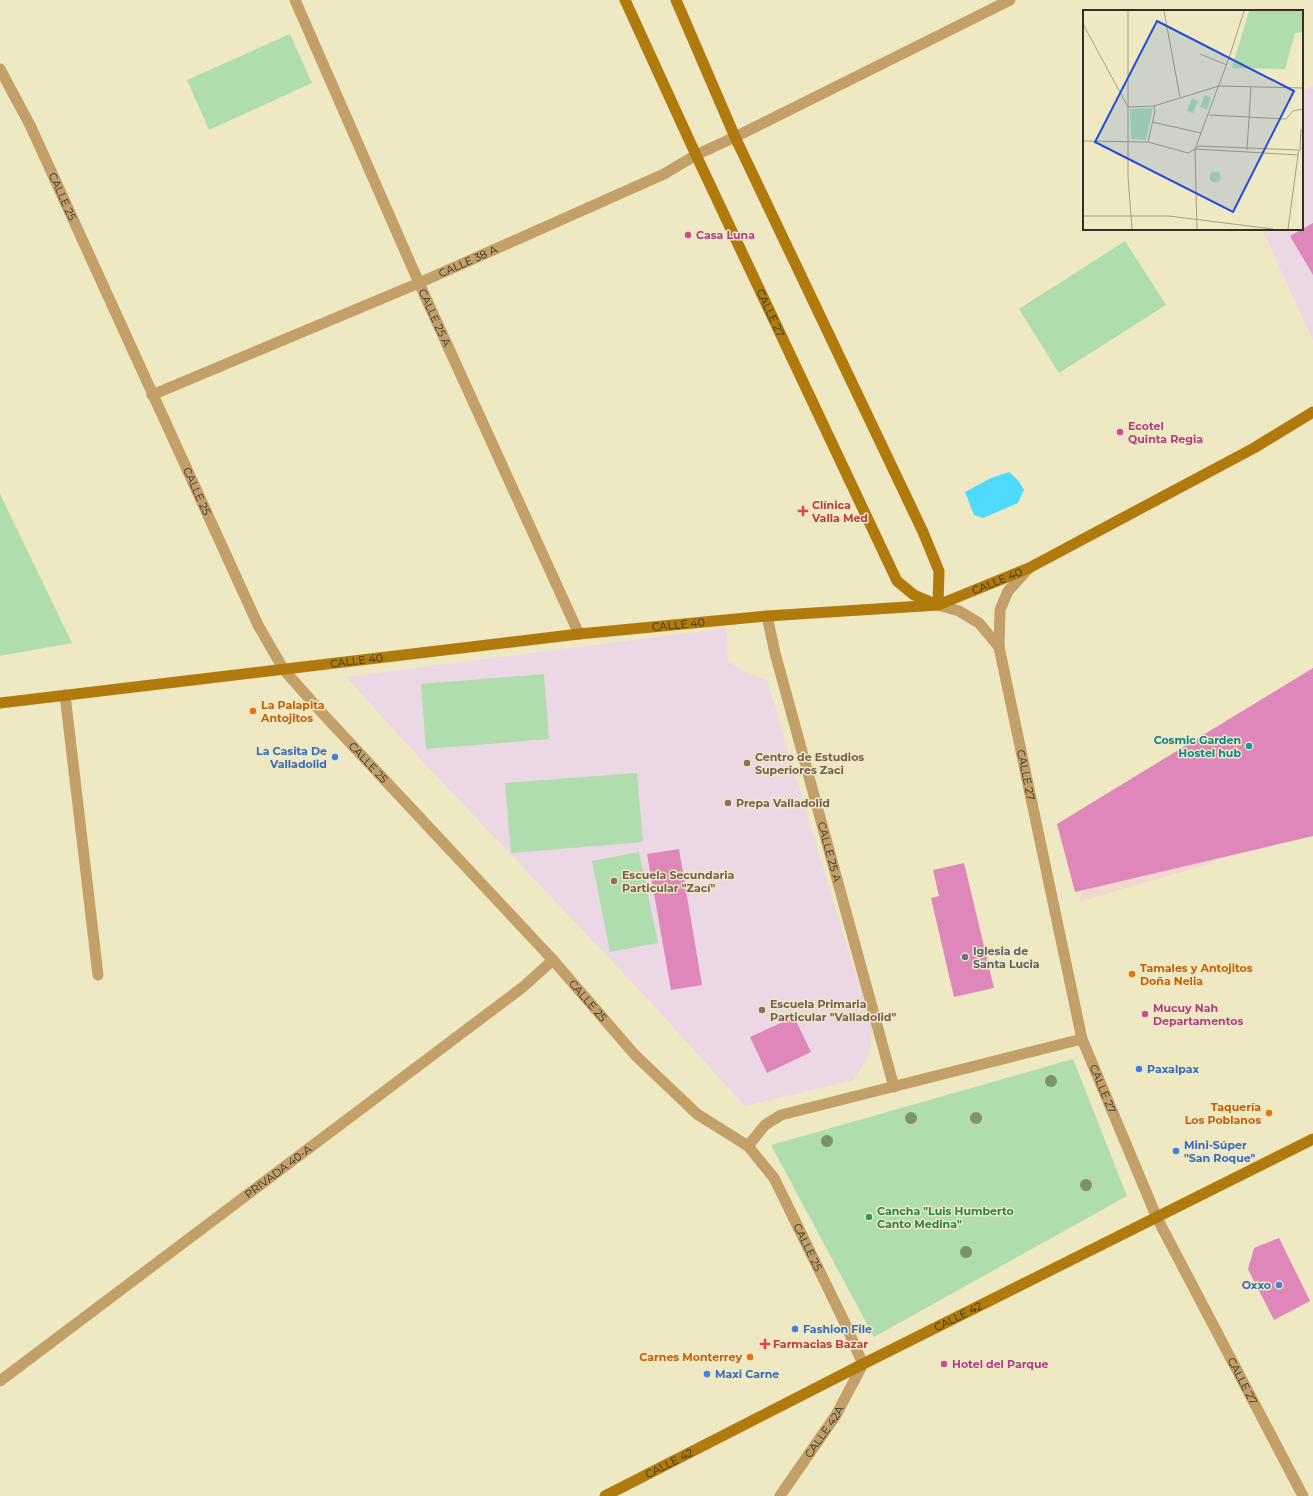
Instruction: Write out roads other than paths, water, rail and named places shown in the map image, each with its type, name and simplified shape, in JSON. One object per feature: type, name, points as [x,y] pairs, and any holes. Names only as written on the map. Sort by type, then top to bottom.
[{"type":"main road","name":"CALLE 27","points":[[625,0],[696,155],[897,581],[914,595],[938,605]]},
{"type":"main road","points":[[676,0],[735,137],[923,532],[939,571],[938,605]]},
{"type":"main road","name":"CALLE 40","points":[[0,703],[580,634],[767,616],[938,605],[1029,568],[1254,448],[1313,412]]},
{"type":"main road","name":"CALLE 42","points":[[604,1496],[863,1364],[1313,1139]]},
{"type":"street","name":"CALLE 25 A","points":[[296,0],[418,283],[580,634]]},
{"type":"street","name":"CALLE 38 A","points":[[152,395],[418,283],[664,174],[696,155],[1010,0]]},
{"type":"street","name":"CALLE 25","points":[[0,69],[30,125],[258,625],[284,670],[323,714],[553,960],[635,1055],[697,1114],[748,1146],[774,1178],[843,1319],[863,1364]]},
{"type":"street","name":"CALLE 27","points":[[1029,568],[1008,591],[1000,610],[998,647],[1082,1039],[1157,1218],[1303,1496]]},
{"type":"street","name":"CALLE 27","points":[[938,605],[959,611],[979,623],[998,647]]},
{"type":"street","name":"CALLE 25 A","points":[[767,616],[775,652],[894,1087]]},
{"type":"street","points":[[65,695],[98,975]]},
{"type":"street","name":"PRIVADA 40-A","points":[[0,1381],[517,992],[553,960]]},
{"type":"street","points":[[748,1146],[765,1125],[781,1115],[1082,1039]]},
{"type":"street","name":"CALLE 42A","points":[[780,1496],[836,1415],[863,1364]]},
{"type":"water","points":[[1009,472],[1018,480],[1024,490],[1018,503],[983,518],[974,515],[965,492],[991,478]]},
{"type":"place","name":"Casa Luna","points":[[688,235]]},
{"type":"place","name":"Ecotel Quinta Regia","points":[[1120,432]]},
{"type":"place","name":"Clínica Valla Med","points":[[803,511]]},
{"type":"place","name":"La Palapita Antojitos","points":[[253,711]]},
{"type":"place","name":"Cosmic Garden Hostel hub","points":[[1249,746]]},
{"type":"place","name":"La Casita De Valladolid","points":[[335,757]]},
{"type":"place","name":"Centro de Estudios Superiores Zaci","points":[[747,763]]},
{"type":"place","name":"Prepa Valladolid","points":[[728,803]]},
{"type":"place","name":"Escuela Secundaria Particular \"Zací\"","points":[[614,881]]},
{"type":"place","name":"Iglesia de Santa Lucia","points":[[965,957]]},
{"type":"place","name":"Tamales y Antojitos Doña Nelia","points":[[1132,974]]},
{"type":"place","name":"Escuela Primaria Particular \"Valladolid\"","points":[[762,1010]]},
{"type":"place","name":"Mucuy Nah Departamentos","points":[[1145,1014]]},
{"type":"place","name":"Paxalpax","points":[[1139,1069]]},
{"type":"place","name":"Taquería Los Poblanos","points":[[1269,1113]]},
{"type":"place","name":"Mini-Súper \"San Roque\"","points":[[1176,1151]]},
{"type":"place","name":"Cancha \"Luis Humberto Canto Medina\"","points":[[869,1217]]},
{"type":"place","name":"Oxxo","points":[[1279,1285]]},
{"type":"place","name":"Fashion File","points":[[795,1329]]},
{"type":"place","name":"Farmacias Bazar","points":[[765,1344]]},
{"type":"place","name":"Carnes Monterrey","points":[[750,1357]]},
{"type":"place","name":"Hotel del Parque","points":[[944,1364]]},
{"type":"place","name":"Maxi Carne","points":[[707,1374]]}]
